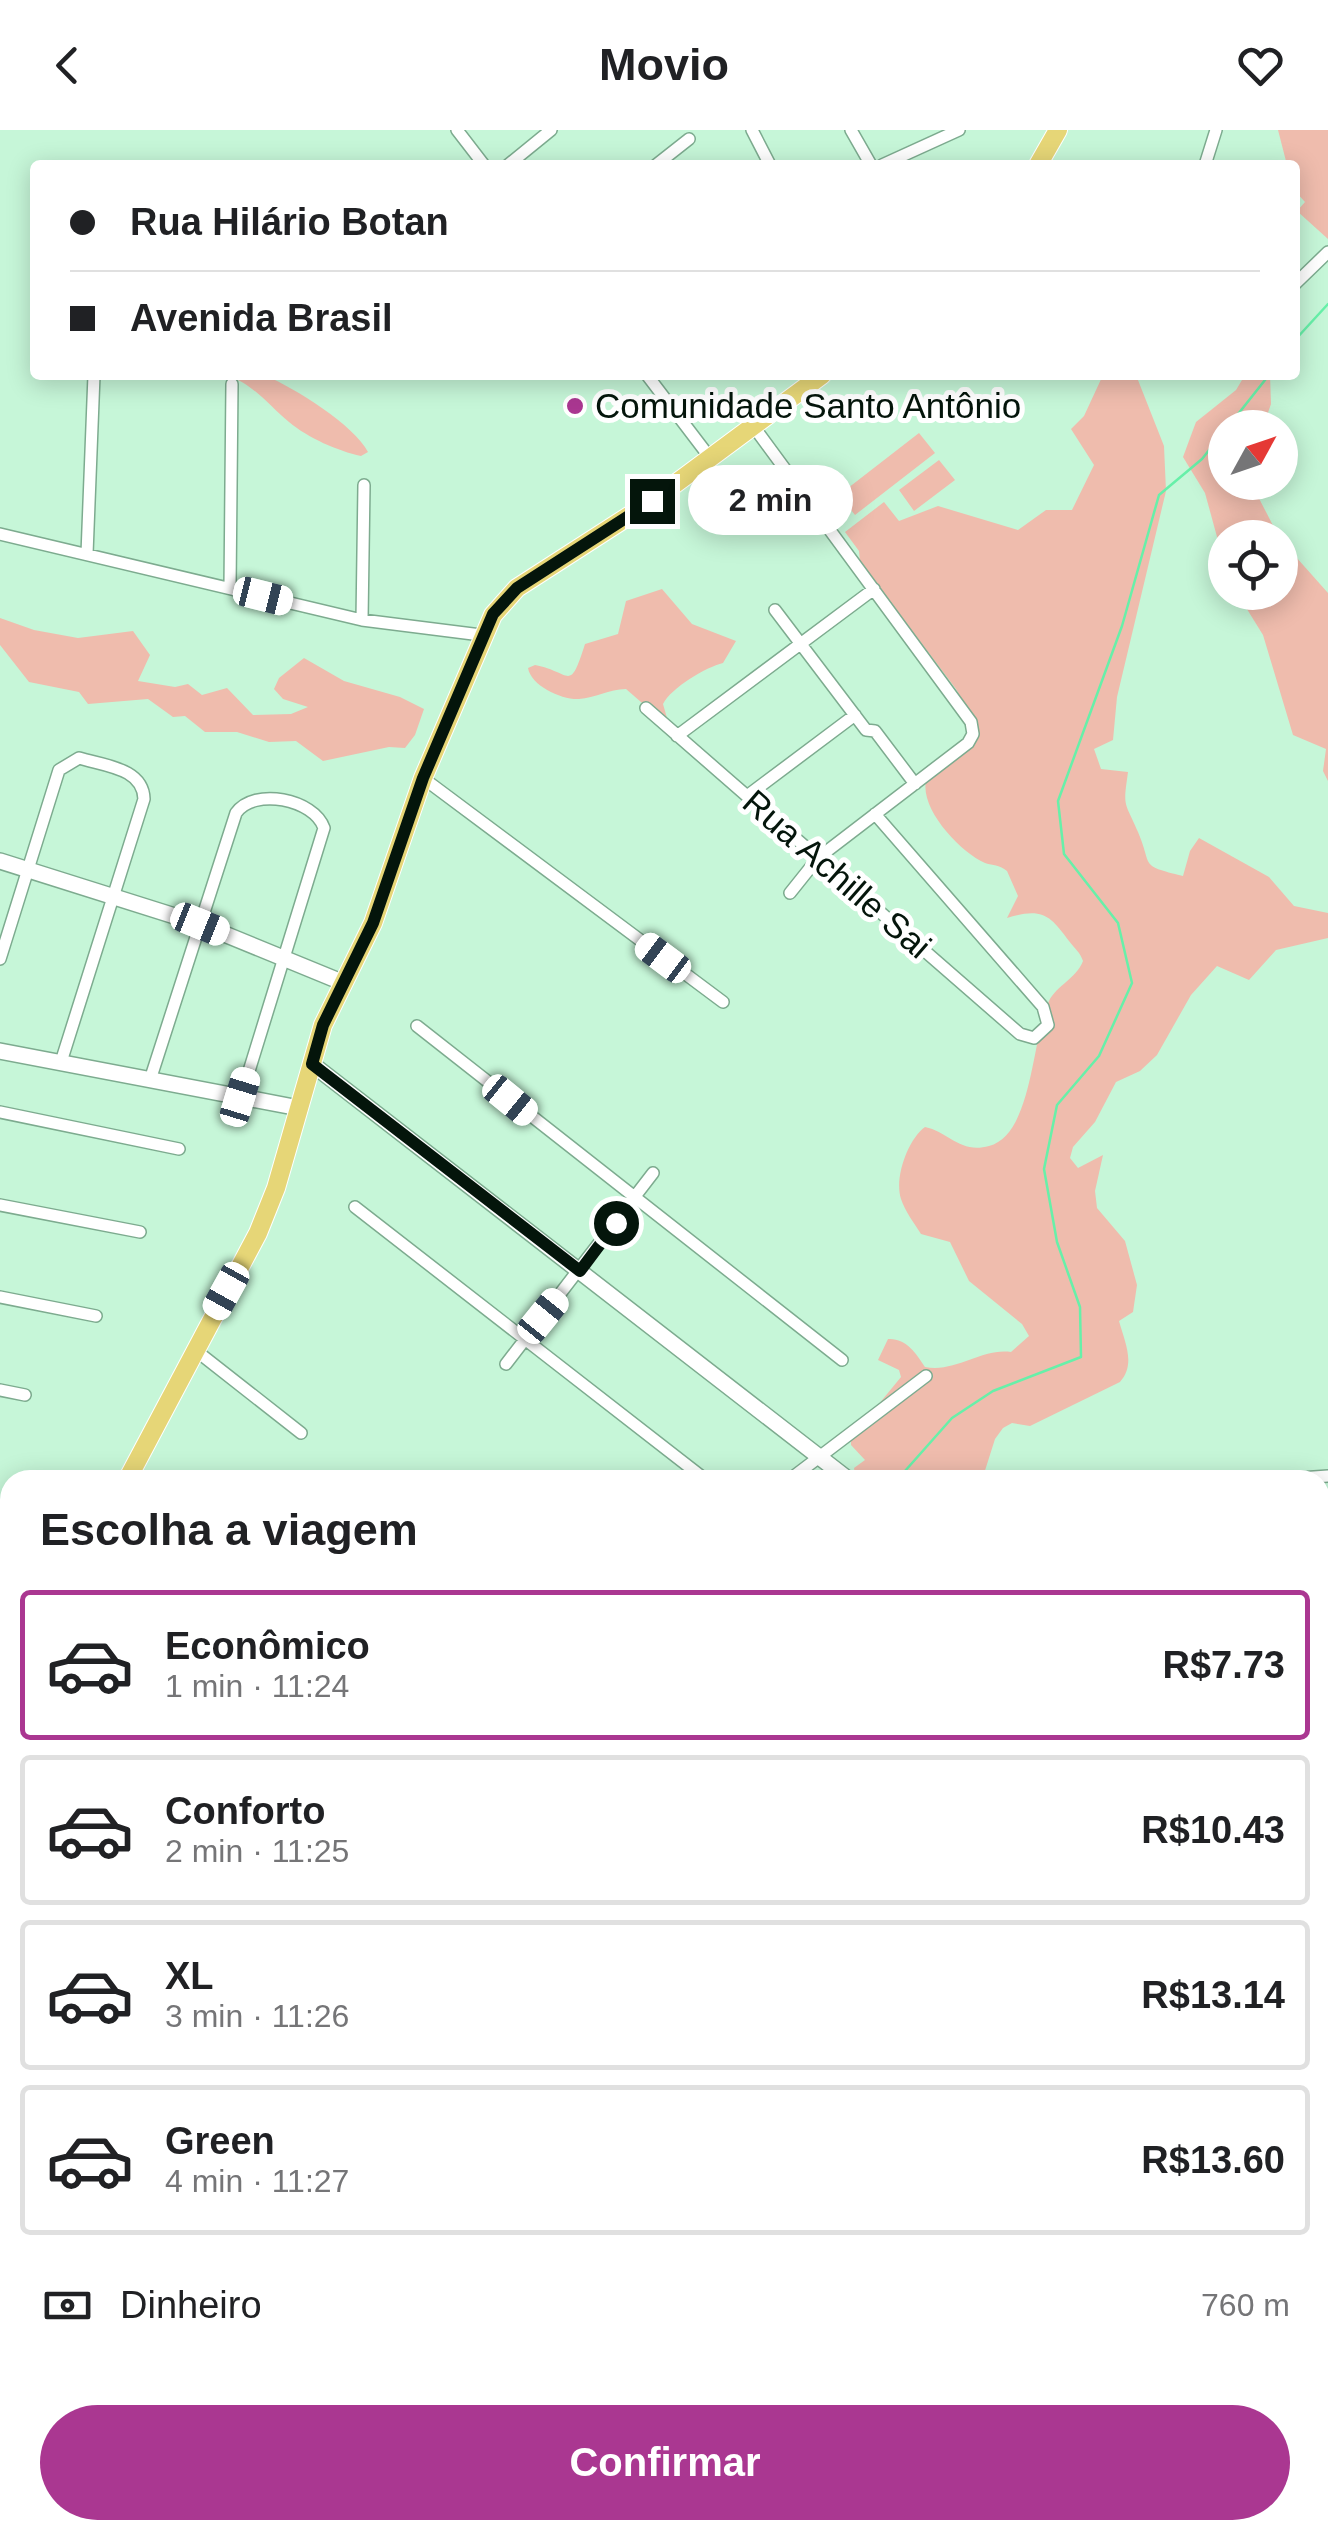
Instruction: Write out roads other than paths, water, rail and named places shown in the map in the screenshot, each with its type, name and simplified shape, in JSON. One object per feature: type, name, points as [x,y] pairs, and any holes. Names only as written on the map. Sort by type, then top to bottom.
[{"type":"main road","points":[[1041,160],[1056,132]]},
{"type":"main road","points":[[132,1470],[258,1233],[323,1025],[373,923],[423,778],[481,635],[517,588],[712,459],[815,380]]},
{"type":"street","points":[[457,130],[480,160]]},
{"type":"street","points":[[514,160],[552,130]]},
{"type":"street","points":[[752,130],[767,160]]},
{"type":"street","points":[[851,130],[869,160]]},
{"type":"street","points":[[893,160],[959,130]]},
{"type":"street","points":[[1207,160],[1216,130]]},
{"type":"street","points":[[662,160],[689,139]]},
{"type":"street","points":[[1300,279],[1328,252]]},
{"type":"street","points":[[86,554],[94,380]]},
{"type":"street","points":[[651,380],[712,459]]},
{"type":"street","points":[[230,588],[232,384]]},
{"type":"street","points":[[754,426],[971,722],[973,734],[968,743],[818,858],[790,893]]},
{"type":"street","points":[[362,620],[364,485]]},
{"type":"street","points":[[0,534],[362,620],[481,635]]},
{"type":"street","points":[[677,736],[874,589]]},
{"type":"street","points":[[774,610],[866,730],[875,731],[915,784]]},
{"type":"street","name":"Rua Achille Sai","points":[[646,708],[1029,1040],[1048,1026],[1043,1007],[875,814]]},
{"type":"street","points":[[747,796],[854,715]]},
{"type":"street","points":[[0,960],[59,770],[80,758],[136,777],[144,786],[144,799],[61,1062]]},
{"type":"street","points":[[423,778],[723,1002]]},
{"type":"street","points":[[150,1080],[242,804],[256,799],[306,805],[320,815],[324,828],[240,1097]]},
{"type":"street","points":[[0,861],[200,924],[344,983]]},
{"type":"street","points":[[417,1026],[842,1360]]},
{"type":"street","points":[[0,1051],[299,1108]]},
{"type":"street","points":[[312,1064],[836,1470]]},
{"type":"street","points":[[0,1112],[179,1149]]},
{"type":"street","points":[[506,1364],[654,1172]]},
{"type":"street","points":[[0,1206],[140,1232]]},
{"type":"street","points":[[355,1207],[693,1470]]},
{"type":"street","points":[[0,1297],[96,1316]]},
{"type":"street","points":[[194,1349],[301,1433]]},
{"type":"street","points":[[803,1470],[926,1376]]},
{"type":"street","points":[[0,1390],[25,1395]]},
{"type":"waterway","points":[[1300,335],[1328,304]]},
{"type":"waterway","points":[[1241,410],[1265,380]]},
{"type":"waterway","points":[[906,1470],[952,1418],[993,1391],[1081,1357],[1080,1307],[1057,1242],[1044,1169],[1057,1105],[1099,1056],[1132,983],[1118,923],[1064,854],[1058,801],[1122,626],[1159,495],[1208,451]]},
{"type":"place","name":"Comunidade Santo Antônio","points":[[575,406]]}]
